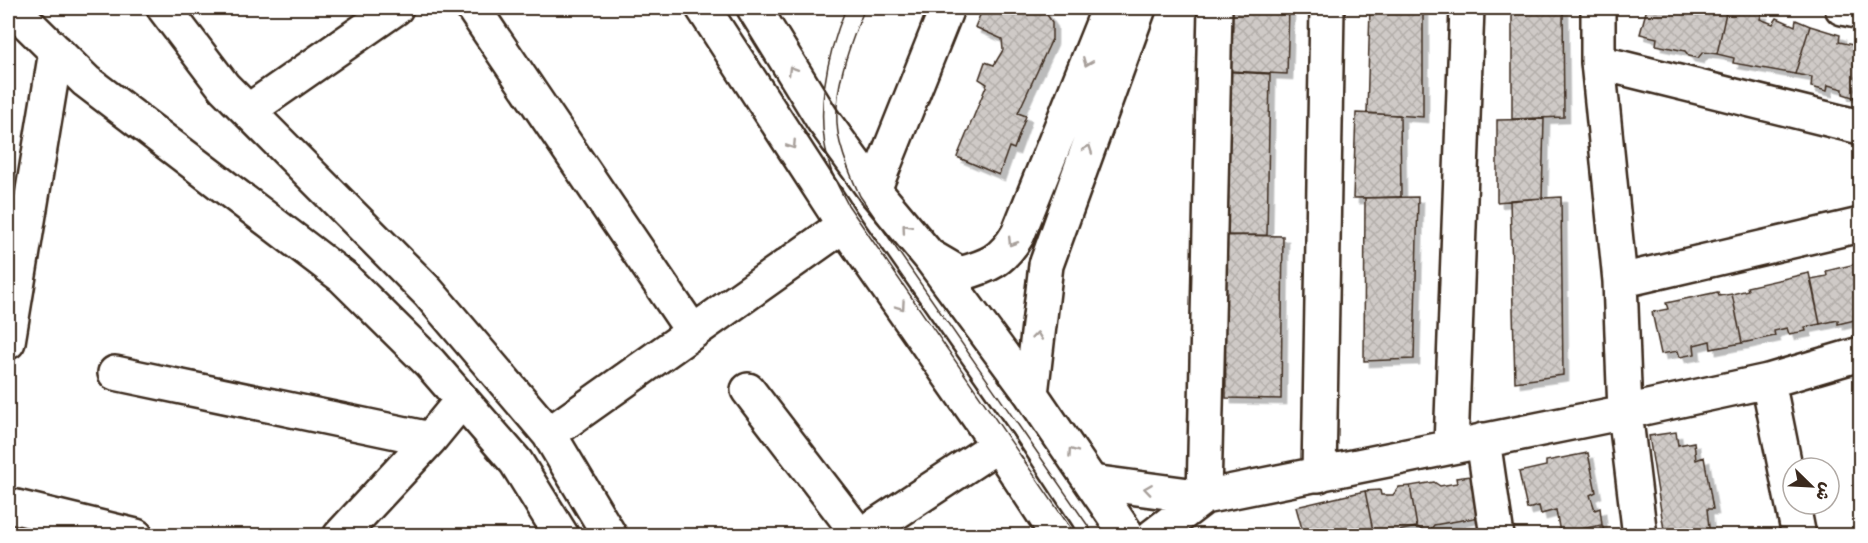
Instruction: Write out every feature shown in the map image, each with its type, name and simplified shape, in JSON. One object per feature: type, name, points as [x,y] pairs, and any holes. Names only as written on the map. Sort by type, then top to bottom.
[{"type":"street","points":[[12,8],[86,81],[343,277],[430,363],[516,462],[558,534]]},
{"type":"street","points":[[248,111],[396,8]]},
{"type":"street","points":[[473,8],[693,332]]},
{"type":"street","points":[[703,8],[844,225],[998,445],[1058,536]]},
{"type":"street","points":[[754,8],[823,120],[874,190],[929,256],[1031,394],[1128,536]]},
{"type":"street","points":[[874,190],[947,8]]},
{"type":"street","points":[[929,256],[960,274],[983,268],[998,260],[1009,249],[1018,234],[1108,8]]},
{"type":"street","points":[[1031,394],[1046,265],[1139,8]]},
{"type":"street","points":[[1204,497],[1215,8]]},
{"type":"street","points":[[1318,475],[1327,8]]},
{"type":"street","points":[[1451,446],[1467,8]]},
{"type":"street","points":[[1598,8],[1598,62],[1620,281],[1625,412],[1640,536]]},
{"type":"street","points":[[1842,8],[1860,12]]},
{"type":"street","points":[[178,13],[224,87],[428,292],[549,434],[610,536]]},
{"type":"street","points":[[8,342],[56,51]]},
{"type":"street","points":[[1598,62],[1860,127]]},
{"type":"street","points":[[549,434],[844,225]]},
{"type":"street","points":[[1620,281],[1860,225]]},
{"type":"street","points":[[1092,482],[1204,497],[1768,381],[1860,354]]},
{"type":"street","points":[[115,373],[430,439]]},
{"type":"street","points":[[1768,381],[1799,536]]},
{"type":"street","points":[[748,390],[860,536],[998,445]]},
{"type":"street","points":[[340,536],[430,439],[462,400]]},
{"type":"street","points":[[1483,440],[1497,536]]},
{"type":"street","points":[[1153,536],[1204,497]]},
{"type":"street","points":[[8,505],[136,536]]},
{"type":"building","points":[[983,8],[1039,8],[1043,9],[1052,22],[1052,39],[1018,113],[1026,116],[1014,149],[1009,147],[999,175],[957,157],[987,84],[979,79],[985,62],[994,65],[1003,50],[1002,39],[975,27]]},
{"type":"building","points":[[1229,8],[1289,8],[1287,74],[1229,71]]},
{"type":"building","points":[[1370,8],[1423,8],[1423,117],[1367,113]]},
{"type":"building","points":[[1512,8],[1563,8],[1564,117],[1512,119]]},
{"type":"building","points":[[1647,8],[1727,8],[1717,54],[1703,52],[1698,58],[1689,56],[1685,51],[1656,45],[1657,38],[1640,34]]},
{"type":"building","points":[[1727,8],[1762,13],[1760,19],[1773,24],[1777,18],[1795,26],[1796,20],[1810,26],[1795,74],[1733,63],[1734,58],[1717,54]]},
{"type":"building","points":[[1810,26],[1840,35],[1839,42],[1853,45],[1856,37],[1860,38],[1859,99],[1843,94],[1843,89],[1828,85],[1827,91],[1811,87],[1812,77],[1795,74]]},
{"type":"building","points":[[1217,71],[1270,74],[1267,235],[1215,236]]},
{"type":"building","points":[[1356,113],[1400,115],[1401,197],[1353,198]]},
{"type":"building","points":[[1544,119],[1542,198],[1497,202],[1497,120]]},
{"type":"building","points":[[1418,197],[1414,359],[1364,361],[1365,198]]},
{"type":"building","points":[[1561,197],[1563,375],[1515,382],[1510,200]]},
{"type":"building","points":[[1224,235],[1283,236],[1281,399],[1226,398]]},
{"type":"building","points":[[1860,263],[1860,313],[1854,314],[1855,320],[1838,324],[1838,320],[1820,324],[1811,279],[1827,276],[1826,271]]},
{"type":"building","points":[[1809,273],[1820,324],[1805,327],[1806,331],[1789,334],[1787,328],[1774,331],[1775,336],[1742,343],[1732,294],[1748,290],[1747,287]]},
{"type":"building","points":[[1718,292],[1719,296],[1732,294],[1742,343],[1711,349],[1710,341],[1694,345],[1695,354],[1680,357],[1678,351],[1661,354],[1652,312],[1668,309],[1666,303]]},
{"type":"building","points":[[1676,432],[1678,445],[1694,442],[1696,460],[1704,457],[1713,509],[1707,509],[1710,536],[1665,536],[1649,436]]},
{"type":"building","points":[[1588,453],[1596,492],[1590,495],[1595,510],[1600,508],[1602,525],[1560,533],[1556,510],[1541,514],[1539,506],[1527,509],[1519,472],[1546,466],[1546,461]]},
{"type":"building","points":[[1471,476],[1480,517],[1434,525],[1428,533],[1417,527],[1410,486],[1434,482],[1440,486],[1457,483],[1456,478]]},
{"type":"building","points":[[1410,486],[1417,527],[1374,536],[1365,491],[1380,490],[1381,495],[1393,495],[1399,487]]},
{"type":"building","points":[[1365,491],[1374,536],[1304,536],[1296,507]]},
{"type":"building","points":[[1602,525],[1606,536],[1560,536],[1560,533]]},
{"type":"tram line","points":[[846,8],[833,46],[824,86],[825,147],[834,177],[848,205],[1076,536]]},
{"type":"tram line","points":[[865,8],[842,74],[837,109],[840,143],[854,183],[860,196],[1095,536]]}]
